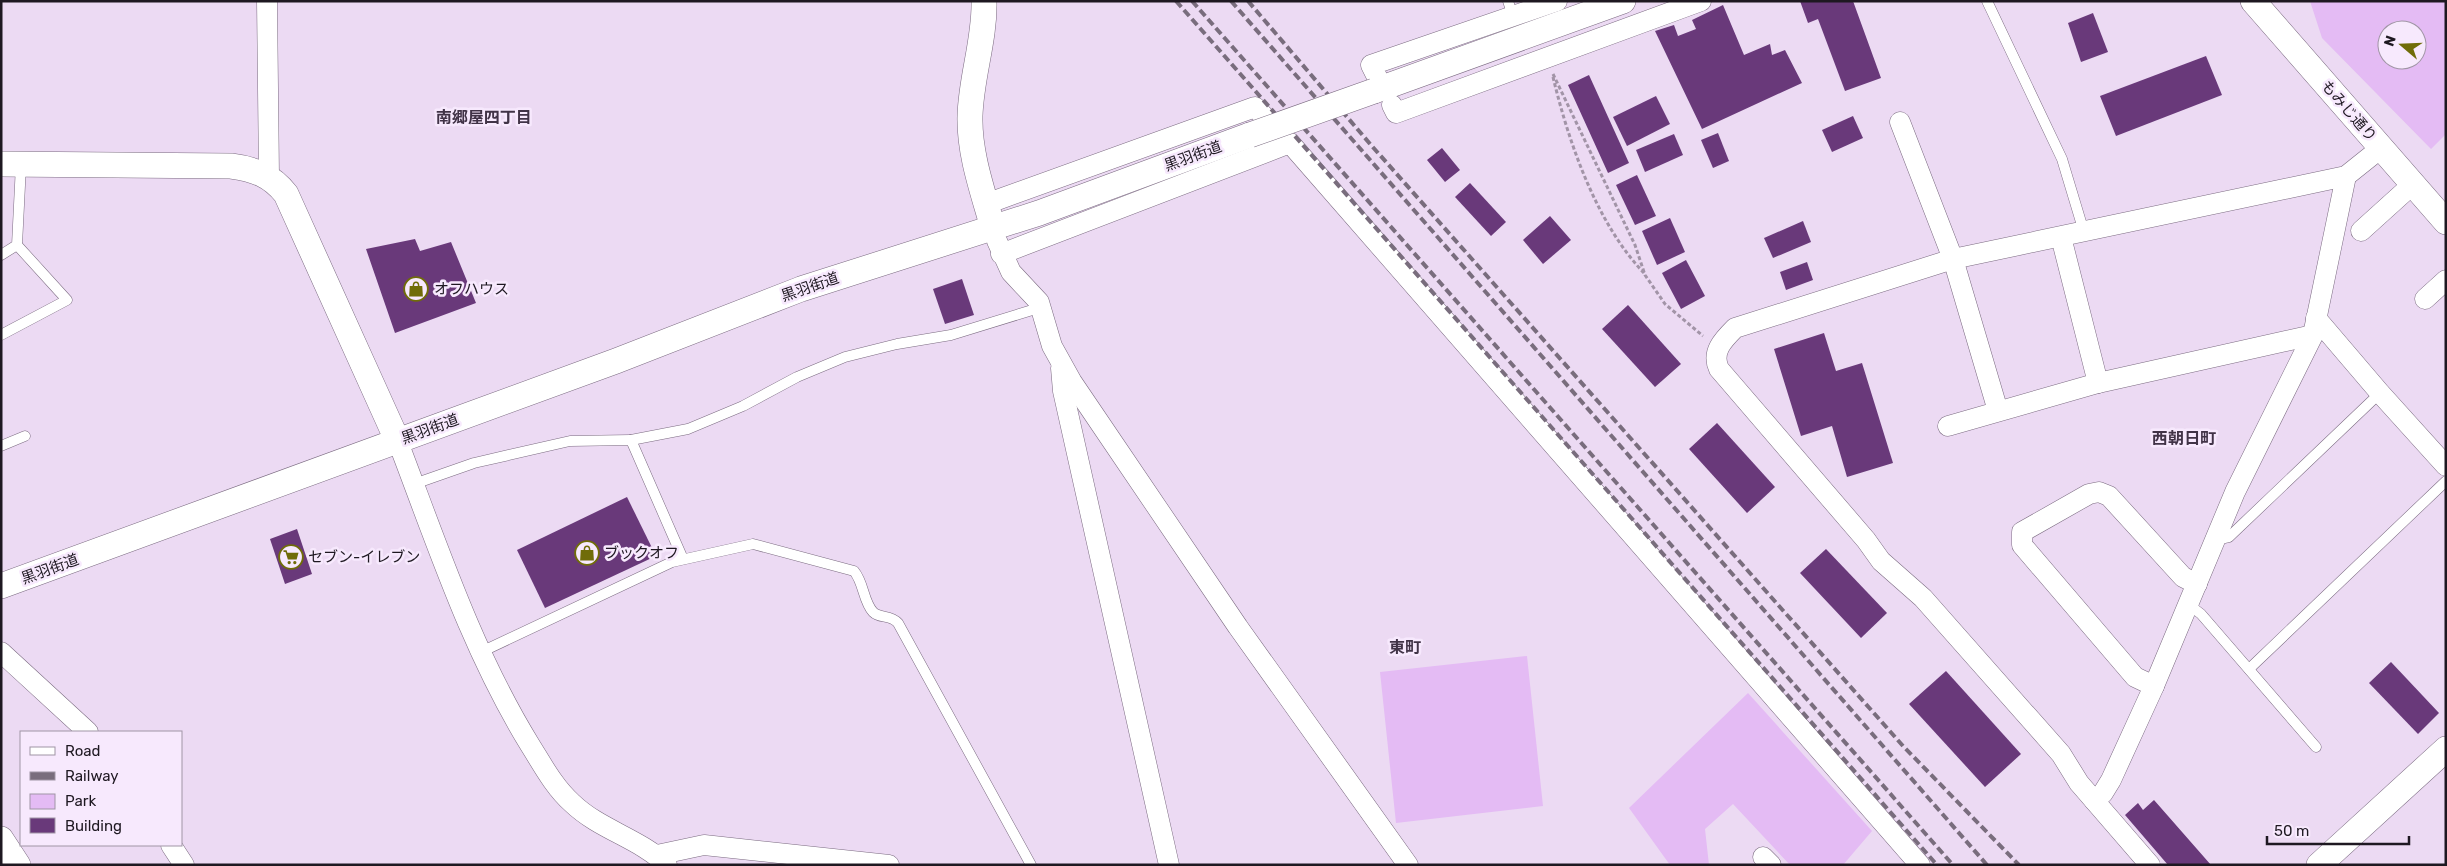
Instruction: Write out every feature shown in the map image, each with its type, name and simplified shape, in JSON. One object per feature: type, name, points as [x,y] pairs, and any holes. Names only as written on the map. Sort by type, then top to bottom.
[{"type":"street","points":[[267,1],[269,177]]},
{"type":"street","points":[[984,1],[984,19],[970,114],[971,144],[1001,254],[1011,272],[1042,307],[1052,346],[1061,364],[1238,627],[1408,865]]},
{"type":"street","points":[[1557,1],[1510,9],[1371,66],[1381,91],[1396,113],[1701,1]]},
{"type":"street","name":"黒羽街道","points":[[1,586],[398,442],[801,289],[993,228],[1250,135],[1381,91],[1623,1]]},
{"type":"street","name":"もみじ通り","points":[[2252,1],[2446,222]]},
{"type":"street","points":[[986,204],[1255,107],[1290,143],[1920,865]]},
{"type":"street","points":[[1900,122],[1953,259],[1998,411]]},
{"type":"street","points":[[1001,254],[1290,143]]},
{"type":"street","points":[[2150,865],[2079,783],[2061,754],[1923,598],[1880,561],[1866,540],[1719,369],[1715,361],[1718,346],[1734,328],[1953,259],[2346,176],[2381,148]]},
{"type":"street","points":[[11,165],[231,166],[255,171],[269,177],[286,194],[398,442],[480,652],[517,724],[546,770],[571,803],[600,825],[662,860],[704,845],[889,865]]},
{"type":"street","points":[[2094,800],[2104,793],[2111,780],[2154,686],[2235,492],[2314,326],[2346,176]]},
{"type":"street","points":[[2361,231],[2413,184]]},
{"type":"street","points":[[2061,236],[2098,383]]},
{"type":"street","points":[[2425,299],[2446,280]]},
{"type":"street","points":[[1948,426],[2098,383],[2314,326]]},
{"type":"street","points":[[2314,326],[2443,457]]},
{"type":"street","points":[[1061,364],[1065,400],[1169,865]]},
{"type":"street","points":[[2154,686],[2136,677],[2022,545],[2022,532],[2088,494],[2099,492],[2109,496],[2183,577],[2197,584]]},
{"type":"street","points":[[1,652],[87,731]]},
{"type":"street","points":[[2319,865],[2446,749]]},
{"type":"street","points":[[1,839],[18,865]]},
{"type":"street","points":[[172,846],[184,865]]},
{"type":"lane","points":[[1987,1],[2062,159],[2084,232]]},
{"type":"lane","points":[[1,335],[67,300],[18,245],[11,165]]},
{"type":"lane","points":[[1,255],[18,245]]},
{"type":"lane","points":[[414,484],[474,464],[570,441],[631,440],[688,429],[743,406],[797,377],[845,357],[897,344],[950,335],[1042,307]]},
{"type":"lane","points":[[2215,540],[2229,537],[2380,393]]},
{"type":"lane","points":[[1,446],[25,436]]},
{"type":"lane","points":[[631,440],[683,559]]},
{"type":"lane","points":[[2249,669],[2446,481]]},
{"type":"lane","points":[[480,652],[672,562],[753,544],[854,572],[861,579],[871,610],[876,615],[893,617],[898,623],[1032,865]]},
{"type":"lane","points":[[2188,604],[2201,614],[2316,748]]},
{"type":"path","points":[[1646,275],[1635,245],[1551,69],[1561,112],[1587,179],[1610,229],[1625,254],[1646,275],[1665,304],[1707,339]]},
{"type":"green space","points":[[2310,1],[2446,1],[2446,134],[2431,149],[2322,38]]},
{"type":"green space","points":[[1527,656],[1543,806],[1396,823],[1380,672]]},
{"type":"green space","points":[[1748,693],[1872,831],[1843,865],[1790,865],[1733,804],[1705,829],[1709,865],[1670,865],[1629,808]]},
{"type":"building","points":[[1800,1],[1853,1],[1881,78],[1845,91],[1818,19],[1808,23]]},
{"type":"building","points":[[1723,5],[1744,55],[1770,44],[1772,55],[1785,50],[1802,83],[1702,129],[1655,31],[1674,25],[1678,36],[1696,29],[1692,20]]},
{"type":"building","points":[[2093,13],[2108,52],[2081,62],[2068,23]]},
{"type":"building","points":[[2206,56],[2222,95],[2116,136],[2100,96]]},
{"type":"building","points":[[1589,75],[1629,163],[1608,173],[1568,85]]},
{"type":"building","points":[[1656,96],[1670,124],[1627,146],[1613,117]]},
{"type":"building","points":[[1853,116],[1863,138],[1832,152],[1822,130]]},
{"type":"building","points":[[1718,133],[1729,161],[1713,168],[1701,140]]},
{"type":"building","points":[[1674,134],[1683,155],[1645,172],[1636,150]]},
{"type":"building","points":[[1442,148],[1460,170],[1445,182],[1427,160]]},
{"type":"building","points":[[1637,175],[1656,216],[1635,225],[1616,185]]},
{"type":"building","points":[[1470,183],[1506,222],[1491,236],[1455,197]]},
{"type":"building","points":[[1550,216],[1571,240],[1543,264],[1523,240]]},
{"type":"building","points":[[1670,218],[1685,252],[1657,265],[1642,231]]},
{"type":"building","points":[[1803,221],[1811,242],[1773,258],[1764,238]]},
{"type":"building","points":[[415,239],[420,251],[451,242],[476,303],[395,333],[366,249]]},
{"type":"building","points":[[1686,260],[1705,296],[1681,309],[1662,273]]},
{"type":"building","points":[[1807,262],[1813,280],[1786,290],[1780,272]]},
{"type":"building","points":[[962,279],[974,315],[945,324],[933,289]]},
{"type":"building","points":[[1628,305],[1681,364],[1655,387],[1602,329]]},
{"type":"building","points":[[1824,333],[1836,371],[1862,363],[1893,463],[1847,477],[1832,426],[1801,436],[1774,349]]},
{"type":"building","points":[[1717,423],[1775,487],[1747,513],[1689,449]]},
{"type":"building","name":"ブックオフ","points":[[627,497],[656,556],[545,608],[517,550]]},
{"type":"building","name":"セブン-イレブン","points":[[297,529],[312,574],[285,584],[270,539]]},
{"type":"building","points":[[1826,549],[1887,613],[1861,638],[1800,573]]},
{"type":"building","points":[[2391,662],[2439,713],[2418,734],[2369,683]]},
{"type":"building","points":[[1946,671],[2021,754],[1985,787],[1909,704]]},
{"type":"building","points":[[2154,800],[2211,865],[2168,865],[2125,815],[2138,803],[2143,810]]},
{"type":"railway","points":[[1176,1],[1937,865]]},
{"type":"railway","points":[[1192,1],[1953,865]]},
{"type":"railway","points":[[1231,1],[1987,865]]},
{"type":"railway","points":[[1248,1],[1371,145],[1903,746],[2019,865]]},
{"type":"place","name":"オフハウス","points":[[416,289]]},
{"type":"place","name":"ブックオフ","points":[[587,553]]},
{"type":"place","name":"セブン-イレブン","points":[[291,557]]},
{"type":"district","name":"南郷屋四丁目","points":[[484,117]]},
{"type":"district","name":"西朝日町","points":[[2184,438]]},
{"type":"district","name":"東町","points":[[1405,647]]}]
